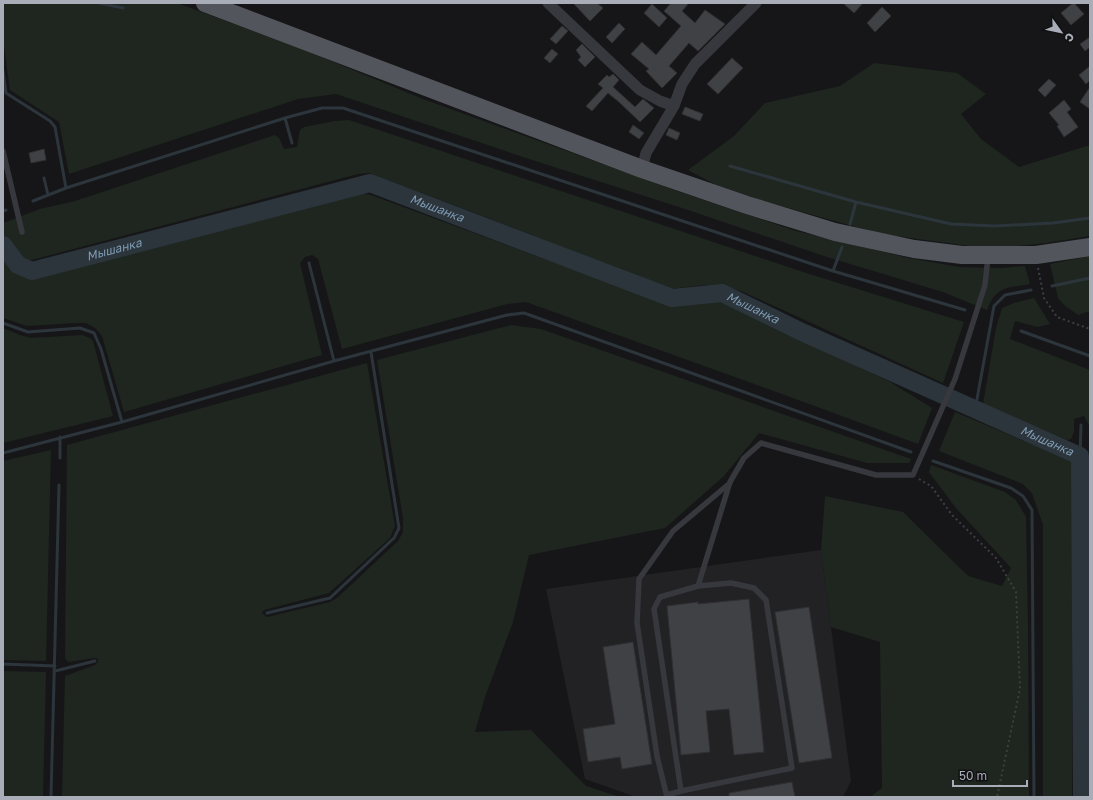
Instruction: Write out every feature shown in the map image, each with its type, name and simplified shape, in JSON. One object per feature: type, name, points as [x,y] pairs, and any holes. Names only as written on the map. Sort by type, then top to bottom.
[{"type":"main road","points":[[205,3],[642,169],[747,205],[836,232],[914,249],[962,255],[1036,255],[1090,247]]},
{"type":"street","points":[[548,3],[640,90],[660,101],[674,106]]},
{"type":"street","points":[[642,169],[646,153],[674,106],[682,84],[695,64],[756,3]]},
{"type":"lane","points":[[3,151],[22,232]]},
{"type":"lane","points":[[698,586],[730,482],[744,458],[761,443],[876,475],[913,475],[956,379],[985,285],[988,255]]},
{"type":"lane","points":[[681,791],[654,609],[660,597],[698,586],[731,583],[754,588],[766,600],[792,768],[681,791],[667,796],[657,756],[637,623],[639,579],[673,531],[730,482]]},
{"type":"path","points":[[1036,255],[1044,298],[1057,317],[1090,329]]},
{"type":"path","points":[[913,475],[931,486],[952,515],[996,558],[1016,592],[1020,689],[997,797]]},
{"type":"shaded area","points":[[3,3],[177,3],[295,46],[423,99],[680,192],[796,231],[909,258],[959,267],[1001,268],[1025,266],[1030,284],[1015,286],[999,292],[987,310],[943,292],[827,257],[336,94],[298,99],[69,174],[59,122],[10,90],[3,39]]},
{"type":"shaded area","points":[[874,63],[957,73],[986,94],[961,114],[981,139],[1019,167],[1090,145],[1090,236],[1010,247],[970,246],[881,234],[767,202],[716,185],[688,170],[734,136],[765,103],[840,86]]},
{"type":"shaded area","points":[[349,120],[803,272],[964,322],[943,383],[741,291],[719,285],[668,289],[369,173],[358,174],[28,261],[22,259],[15,252],[3,234],[3,223],[40,209],[75,201],[275,135],[279,138],[284,149],[297,147],[300,130],[304,127]]},
{"type":"shaded area","points":[[357,193],[371,195],[669,305],[684,305],[712,300],[725,303],[890,382],[932,408],[918,444],[526,302],[507,304],[342,349],[318,259],[312,255],[305,257],[300,263],[322,355],[124,412],[102,336],[95,328],[86,323],[27,326],[3,318],[3,256],[18,272],[28,276],[40,277]]},
{"type":"shaded area","points":[[1090,256],[1090,311],[1078,315],[1064,305],[1058,298],[1050,264]]},
{"type":"shaded area","points":[[1034,298],[1050,324],[1038,327],[1015,321],[1010,339],[1090,370],[1090,427],[1084,416],[1074,419],[1074,432],[1071,439],[1067,440],[983,404],[996,328],[1002,308]]},
{"type":"shaded area","points":[[511,325],[541,329],[911,459],[909,463],[867,463],[759,433],[724,476],[665,528],[529,555],[513,622],[485,697],[475,732],[531,730],[586,786],[620,797],[62,797],[65,676],[95,665],[98,662],[98,659],[95,658],[68,662],[65,658],[67,445],[367,363],[395,526],[390,538],[329,593],[264,610],[262,613],[267,617],[330,602],[337,598],[398,541],[403,532],[403,518],[377,360]]},
{"type":"shaded area","points":[[3,328],[31,338],[82,335],[90,338],[93,341],[113,416],[3,443]]},
{"type":"shaded area","points":[[955,412],[1072,461],[1072,797],[1043,797],[1043,525],[1032,493],[1023,484],[939,451]]},
{"type":"shaded area","points":[[51,450],[46,661],[3,660],[3,461]]},
{"type":"shaded area","points":[[931,465],[1005,492],[1016,500],[1026,517],[1029,797],[870,797],[882,788],[880,642],[831,627],[821,550],[825,496],[903,512],[968,576],[1002,586],[1011,568],[956,508],[929,472]]},
{"type":"shaded area","points":[[821,550],[851,781],[843,797],[636,797],[585,779],[546,589]]},
{"type":"shaded area","points":[[3,671],[46,672],[43,797],[3,797]]},
{"type":"building","points":[[573,3],[597,3],[603,8],[590,21]]},
{"type":"building","points":[[671,3],[689,3],[682,11],[695,23],[705,10],[725,24],[698,51],[689,43],[669,66],[677,73],[662,88],[646,71],[649,69],[631,54],[642,42],[656,55],[681,26],[664,11]]},
{"type":"building","points":[[843,3],[863,3],[854,13]]},
{"type":"building","points":[[1073,3],[1084,14],[1071,25],[1061,13]]},
{"type":"building","points":[[652,4],[667,18],[659,27],[644,13]]},
{"type":"building","points":[[882,7],[891,16],[875,32],[867,23]]},
{"type":"building","points":[[619,23],[625,29],[612,43],[606,37]]},
{"type":"building","points":[[562,26],[568,31],[556,44],[550,39]]},
{"type":"building","points":[[1090,37],[1090,47],[1085,51],[1080,44]]},
{"type":"building","points":[[582,44],[595,57],[585,67],[578,60],[581,57],[576,50]]},
{"type":"building","points":[[552,49],[558,54],[550,63],[544,58]]},
{"type":"building","points":[[732,58],[743,68],[718,94],[707,84]]},
{"type":"building","points":[[1090,66],[1090,80],[1086,84],[1079,75]]},
{"type":"building","points":[[613,74],[619,80],[613,87],[635,107],[643,99],[654,108],[640,122],[608,93],[592,111],[586,106],[603,88],[598,84],[607,75],[609,77]]},
{"type":"building","points":[[1049,79],[1056,85],[1045,97],[1038,90]]},
{"type":"building","points":[[1090,87],[1090,109],[1080,102]]},
{"type":"building","points":[[1064,100],[1071,109],[1067,112],[1078,127],[1064,137],[1057,126],[1059,125],[1049,113]]},
{"type":"building","points":[[685,107],[703,114],[700,121],[682,114]]},
{"type":"building","points":[[633,125],[644,133],[639,139],[629,132]]},
{"type":"building","points":[[669,128],[680,133],[677,140],[666,135]]},
{"type":"building","points":[[44,149],[46,160],[31,163],[29,153]]},
{"type":"building","points":[[749,599],[764,752],[734,755],[729,709],[706,711],[710,752],[681,755],[667,606],[698,602],[698,604]]},
{"type":"building","points":[[809,607],[832,758],[799,763],[775,612]]},
{"type":"building","points":[[633,642],[652,764],[622,769],[620,757],[588,762],[583,729],[615,724],[603,647]]},
{"type":"building","points":[[792,782],[795,797],[729,797],[729,793]]},
{"type":"waterway","points":[[99,3],[123,8]]},
{"type":"waterway","points":[[3,71],[6,93],[50,121],[55,127],[66,188]]},
{"type":"waterway","points":[[33,201],[66,188],[285,118],[322,108],[343,108],[833,271],[965,310]]},
{"type":"waterway","points":[[285,118],[292,143]]},
{"type":"waterway","points":[[730,166],[856,202],[951,224],[995,226],[1053,223],[1090,218]]},
{"type":"waterway","points":[[44,178],[48,195]]},
{"type":"waterway","name":"Мышанка","points":[[3,245],[18,265],[32,271],[370,183],[672,298],[722,293],[804,333],[1080,456],[1082,797]]},
{"type":"waterway","points":[[850,224],[856,202]]},
{"type":"waterway","points":[[833,271],[842,247]]},
{"type":"waterway","points":[[309,263],[334,361]]},
{"type":"waterway","points":[[1052,286],[1090,278]]},
{"type":"waterway","points":[[975,410],[994,306],[1005,295],[1031,290]]},
{"type":"waterway","points":[[3,453],[122,422],[334,361],[507,315],[524,313],[911,452]]},
{"type":"waterway","points":[[3,323],[28,332],[80,328],[94,333],[101,349],[122,422]]},
{"type":"waterway","points":[[1021,331],[1090,356]]},
{"type":"waterway","points":[[267,613],[330,598],[394,538],[399,528],[371,352]]},
{"type":"waterway","points":[[1080,456],[1081,425]]},
{"type":"waterway","points":[[60,437],[60,458]]},
{"type":"waterway","points":[[933,461],[1011,488],[1023,496],[1032,510],[1034,797]]},
{"type":"waterway","points":[[51,797],[59,485]]},
{"type":"waterway","points":[[55,671],[95,661]]},
{"type":"waterway","points":[[3,664],[55,666]]}]
